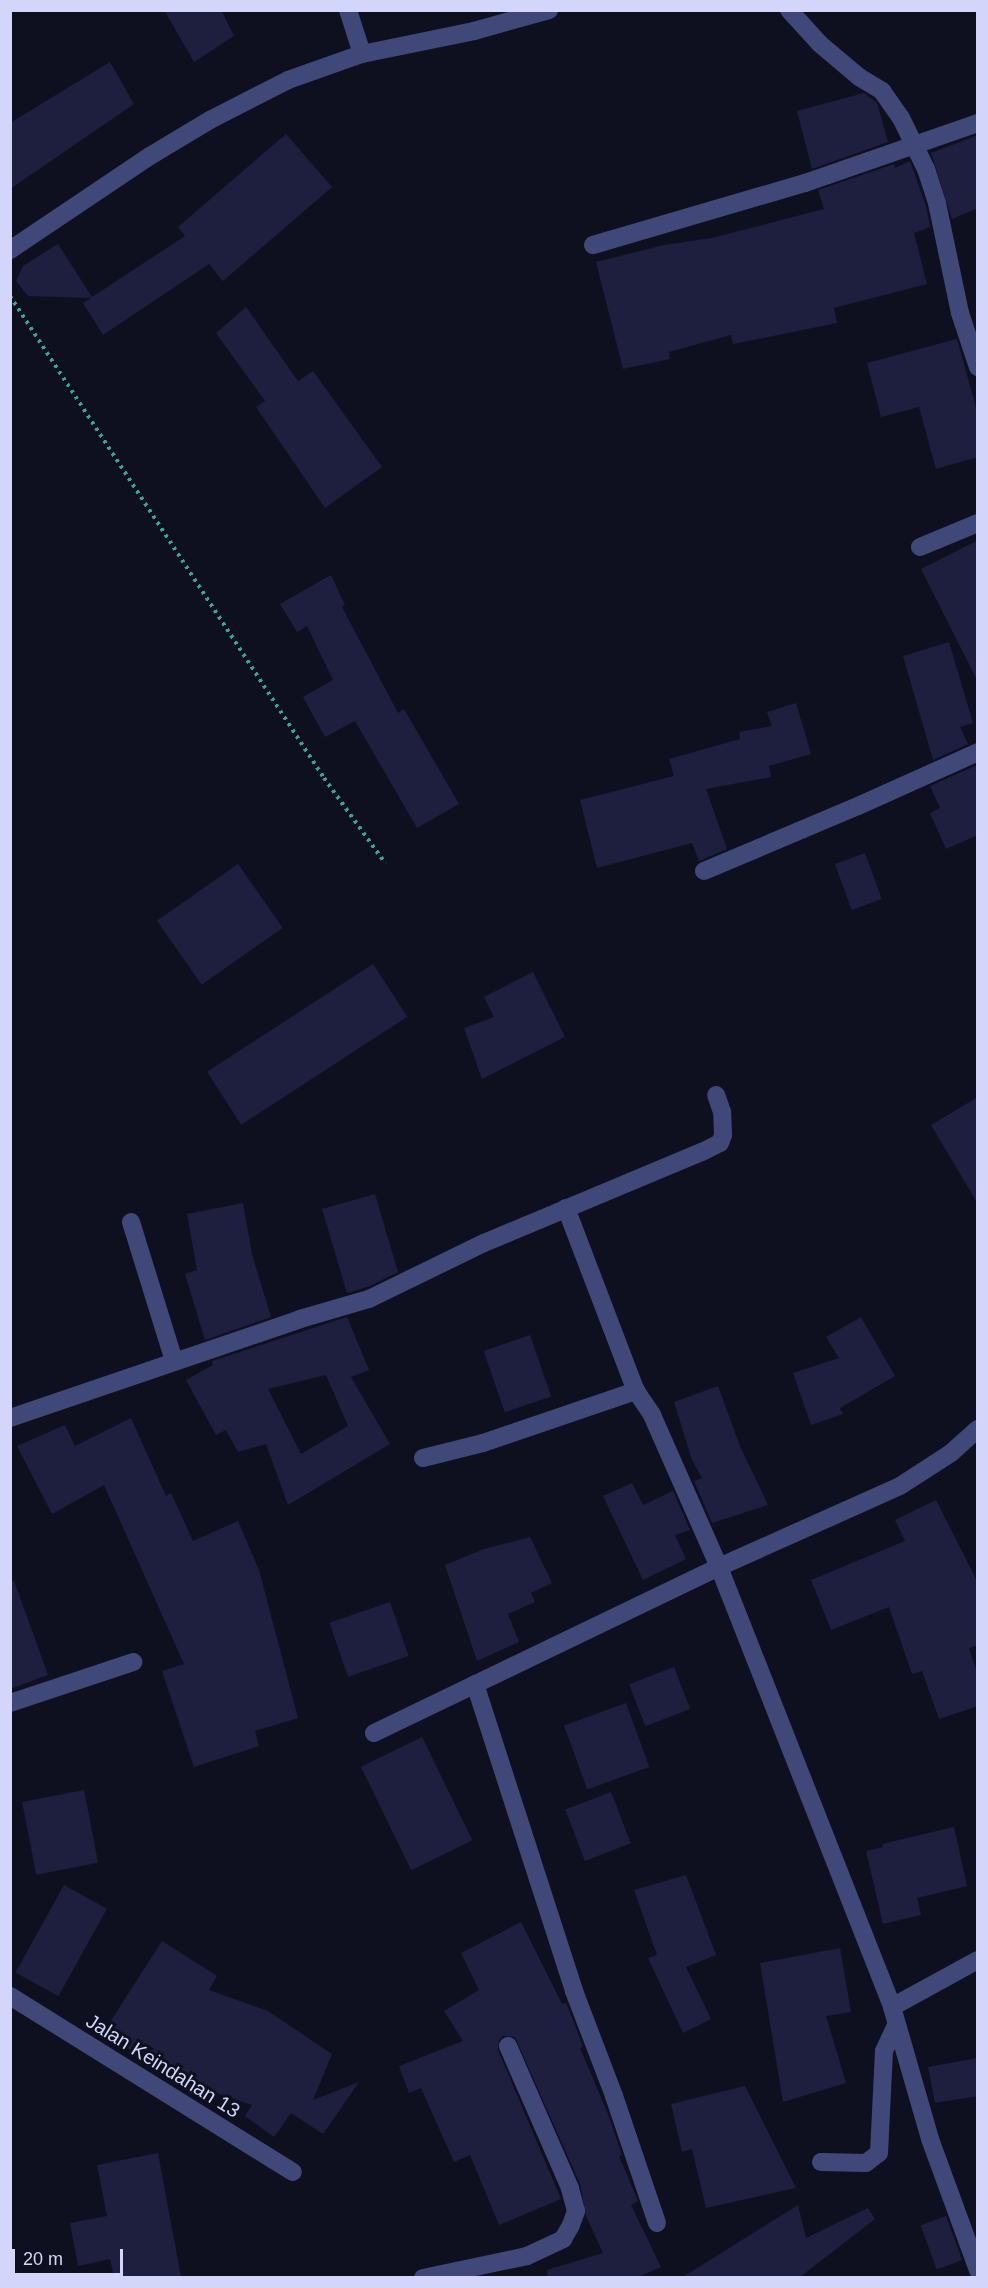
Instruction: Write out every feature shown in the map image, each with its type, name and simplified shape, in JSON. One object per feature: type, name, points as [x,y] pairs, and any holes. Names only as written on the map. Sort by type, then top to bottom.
[{"type":"street","points":[[348,10],[362,54]]},
{"type":"street","points":[[10,250],[150,156],[210,120],[288,80],[362,54],[474,31],[549,10]]},
{"type":"street","points":[[789,10],[820,44],[859,77],[882,91],[915,146],[937,202],[960,313],[978,367]]},
{"type":"street","points":[[592,245],[805,183],[978,123]]},
{"type":"street","points":[[920,547],[978,524]]},
{"type":"street","points":[[704,871],[978,752]]},
{"type":"street","points":[[10,1418],[174,1361],[369,1299],[484,1243],[720,1143],[724,1128],[716,1095]]},
{"type":"street","points":[[566,1208],[636,1391],[652,1415],[719,1567],[894,2016],[930,2139],[978,2270]]},
{"type":"street","points":[[131,1222],[174,1361]]},
{"type":"street","points":[[423,1458],[483,1443],[636,1391]]},
{"type":"street","points":[[374,1733],[719,1567],[900,1486],[925,1472],[975,1437]]},
{"type":"street","points":[[10,1703],[133,1662]]},
{"type":"street","points":[[475,1684],[574,1991],[614,2096],[657,2223]]},
{"type":"street","points":[[821,2162],[866,2163],[879,2153],[884,2051],[894,2016],[978,1960]]},
{"type":"street","name":"Jalan Keindahan 13","points":[[10,1996],[293,2172]]},
{"type":"street","points":[[423,2277],[527,2256],[563,2239],[571,2225],[576,2211],[570,2188],[508,2046]]},
{"type":"path","points":[[10,297],[324,778],[386,863]]},
{"type":"building","points":[[164,10],[221,10],[234,36],[194,62]]},
{"type":"building","points":[[110,62],[134,104],[10,189],[10,123]]},
{"type":"building","points":[[864,93],[877,103],[888,142],[812,169],[797,111]]},
{"type":"building","points":[[286,134],[332,187],[223,281],[209,264],[103,335],[83,303],[91,298],[28,296],[16,281],[23,266],[58,244],[92,297],[185,236],[178,227]]},
{"type":"building","points":[[978,135],[978,208],[952,219],[931,153]]},
{"type":"building","points":[[910,161],[926,206],[930,227],[914,233],[927,284],[834,308],[837,323],[733,344],[731,335],[669,352],[670,359],[623,369],[596,262],[664,245],[712,238],[824,209],[818,190],[894,164],[895,168]]},
{"type":"building","points":[[246,307],[298,381],[313,371],[382,467],[325,508],[256,407],[265,401],[216,333]]},
{"type":"building","points":[[957,339],[978,415],[978,457],[936,469],[919,407],[881,417],[867,363]]},
{"type":"building","points":[[978,540],[978,682],[921,569]]},
{"type":"building","points":[[331,575],[345,605],[342,607],[398,713],[404,709],[459,804],[417,828],[355,721],[325,737],[303,697],[333,680],[307,626],[297,632],[280,604]]},
{"type":"building","points":[[949,642],[973,723],[960,727],[968,744],[933,760],[903,656]]},
{"type":"building","points":[[796,703],[811,754],[769,766],[771,777],[706,789],[727,849],[699,861],[692,843],[597,868],[580,800],[674,776],[669,759],[740,739],[739,732],[772,726],[767,712]]},
{"type":"building","points":[[977,765],[978,835],[946,849],[930,813],[940,808],[930,786]]},
{"type":"building","points":[[865,853],[882,899],[852,910],[835,864]]},
{"type":"building","points":[[238,864],[283,928],[202,985],[157,921]]},
{"type":"building","points":[[373,964],[407,1017],[241,1125],[207,1072]]},
{"type":"building","points":[[533,972],[565,1037],[482,1079],[464,1028],[494,1017],[484,997]]},
{"type":"building","points":[[978,1097],[978,1204],[931,1125]]},
{"type":"building","points":[[375,1194],[398,1272],[370,1286],[347,1293],[322,1209]]},
{"type":"building","points":[[243,1203],[252,1254],[271,1317],[205,1340],[185,1274],[197,1270],[187,1214]]},
{"type":"building","points":[[347,1317],[369,1370],[351,1377],[390,1444],[288,1505],[266,1444],[238,1452],[226,1430],[216,1435],[186,1380],[213,1365],[212,1361]],"holes":[[[326,1375],[348,1426],[301,1454],[268,1389]]]},
{"type":"building","points":[[861,1317],[895,1376],[840,1408],[843,1414],[811,1425],[793,1373],[839,1358],[826,1337]]},
{"type":"building","points":[[530,1335],[551,1396],[505,1412],[484,1351]]},
{"type":"building","points":[[718,1386],[740,1446],[768,1505],[712,1523],[694,1481],[702,1478],[692,1460],[674,1402]]},
{"type":"building","points":[[131,1418],[166,1496],[171,1493],[193,1541],[238,1521],[259,1570],[298,1718],[255,1731],[259,1746],[194,1767],[162,1671],[184,1664],[104,1485],[52,1514],[17,1446],[65,1425],[75,1446]]},
{"type":"building","points":[[632,1483],[643,1505],[673,1491],[690,1530],[675,1535],[686,1559],[643,1580],[603,1496]]},
{"type":"building","points":[[936,1500],[978,1583],[978,1645],[969,1648],[978,1675],[978,1706],[939,1719],[922,1671],[912,1674],[889,1607],[831,1630],[811,1580],[905,1541],[895,1520]]},
{"type":"building","points":[[530,1537],[552,1583],[531,1593],[535,1602],[508,1614],[519,1642],[477,1661],[445,1565],[484,1549]]},
{"type":"building","points":[[14,1581],[48,1675],[10,1689],[10,1582]]},
{"type":"building","points":[[390,1602],[409,1656],[348,1677],[329,1623]]},
{"type":"building","points":[[674,1667],[690,1709],[645,1726],[629,1684]]},
{"type":"building","points":[[626,1703],[649,1767],[587,1789],[564,1726]]},
{"type":"building","points":[[422,1737],[472,1840],[411,1870],[361,1767]]},
{"type":"building","points":[[84,1790],[98,1863],[36,1875],[22,1802]]},
{"type":"building","points":[[611,1792],[631,1843],[585,1861],[565,1810]]},
{"type":"building","points":[[954,1827],[967,1886],[917,1898],[921,1915],[883,1924],[866,1851],[883,1847],[882,1844]]},
{"type":"building","points":[[686,1875],[716,1955],[686,1967],[711,2019],[683,2033],[648,1958],[657,1955],[634,1890]]},
{"type":"building","points":[[64,1885],[107,1909],[58,1996],[16,1972]]},
{"type":"building","points":[[521,1922],[562,2004],[566,2003],[570,2012],[583,2047],[580,2048],[608,2114],[622,2155],[619,2156],[638,2201],[631,2205],[661,2267],[638,2277],[548,2277],[547,2270],[603,2253],[586,2216],[580,2184],[515,2037],[503,2036],[499,2040],[498,2050],[561,2199],[499,2225],[470,2155],[454,2162],[421,2088],[409,2093],[399,2066],[463,2041],[444,2011],[479,1990],[461,1953]]},
{"type":"building","points":[[162,1941],[217,1976],[209,1990],[268,2011],[332,2054],[313,2100],[359,2082],[323,2134],[291,2113],[274,2137],[245,2116],[252,2105],[180,2081],[103,2033]]},
{"type":"building","points":[[840,1948],[851,2012],[826,2016],[846,2083],[783,2102],[760,1963]]},
{"type":"building","points":[[978,2058],[978,2096],[935,2103],[928,2067]]},
{"type":"building","points":[[745,2086],[796,2188],[706,2208],[692,2149],[682,2152],[671,2104]]},
{"type":"building","points":[[158,2153],[181,2277],[114,2277],[110,2259],[78,2266],[70,2223],[107,2216],[97,2165]]},
{"type":"building","points":[[798,2205],[806,2238],[868,2208],[875,2219],[800,2277],[683,2277]]},
{"type":"building","points":[[946,2216],[962,2260],[937,2269],[921,2225]]}]
